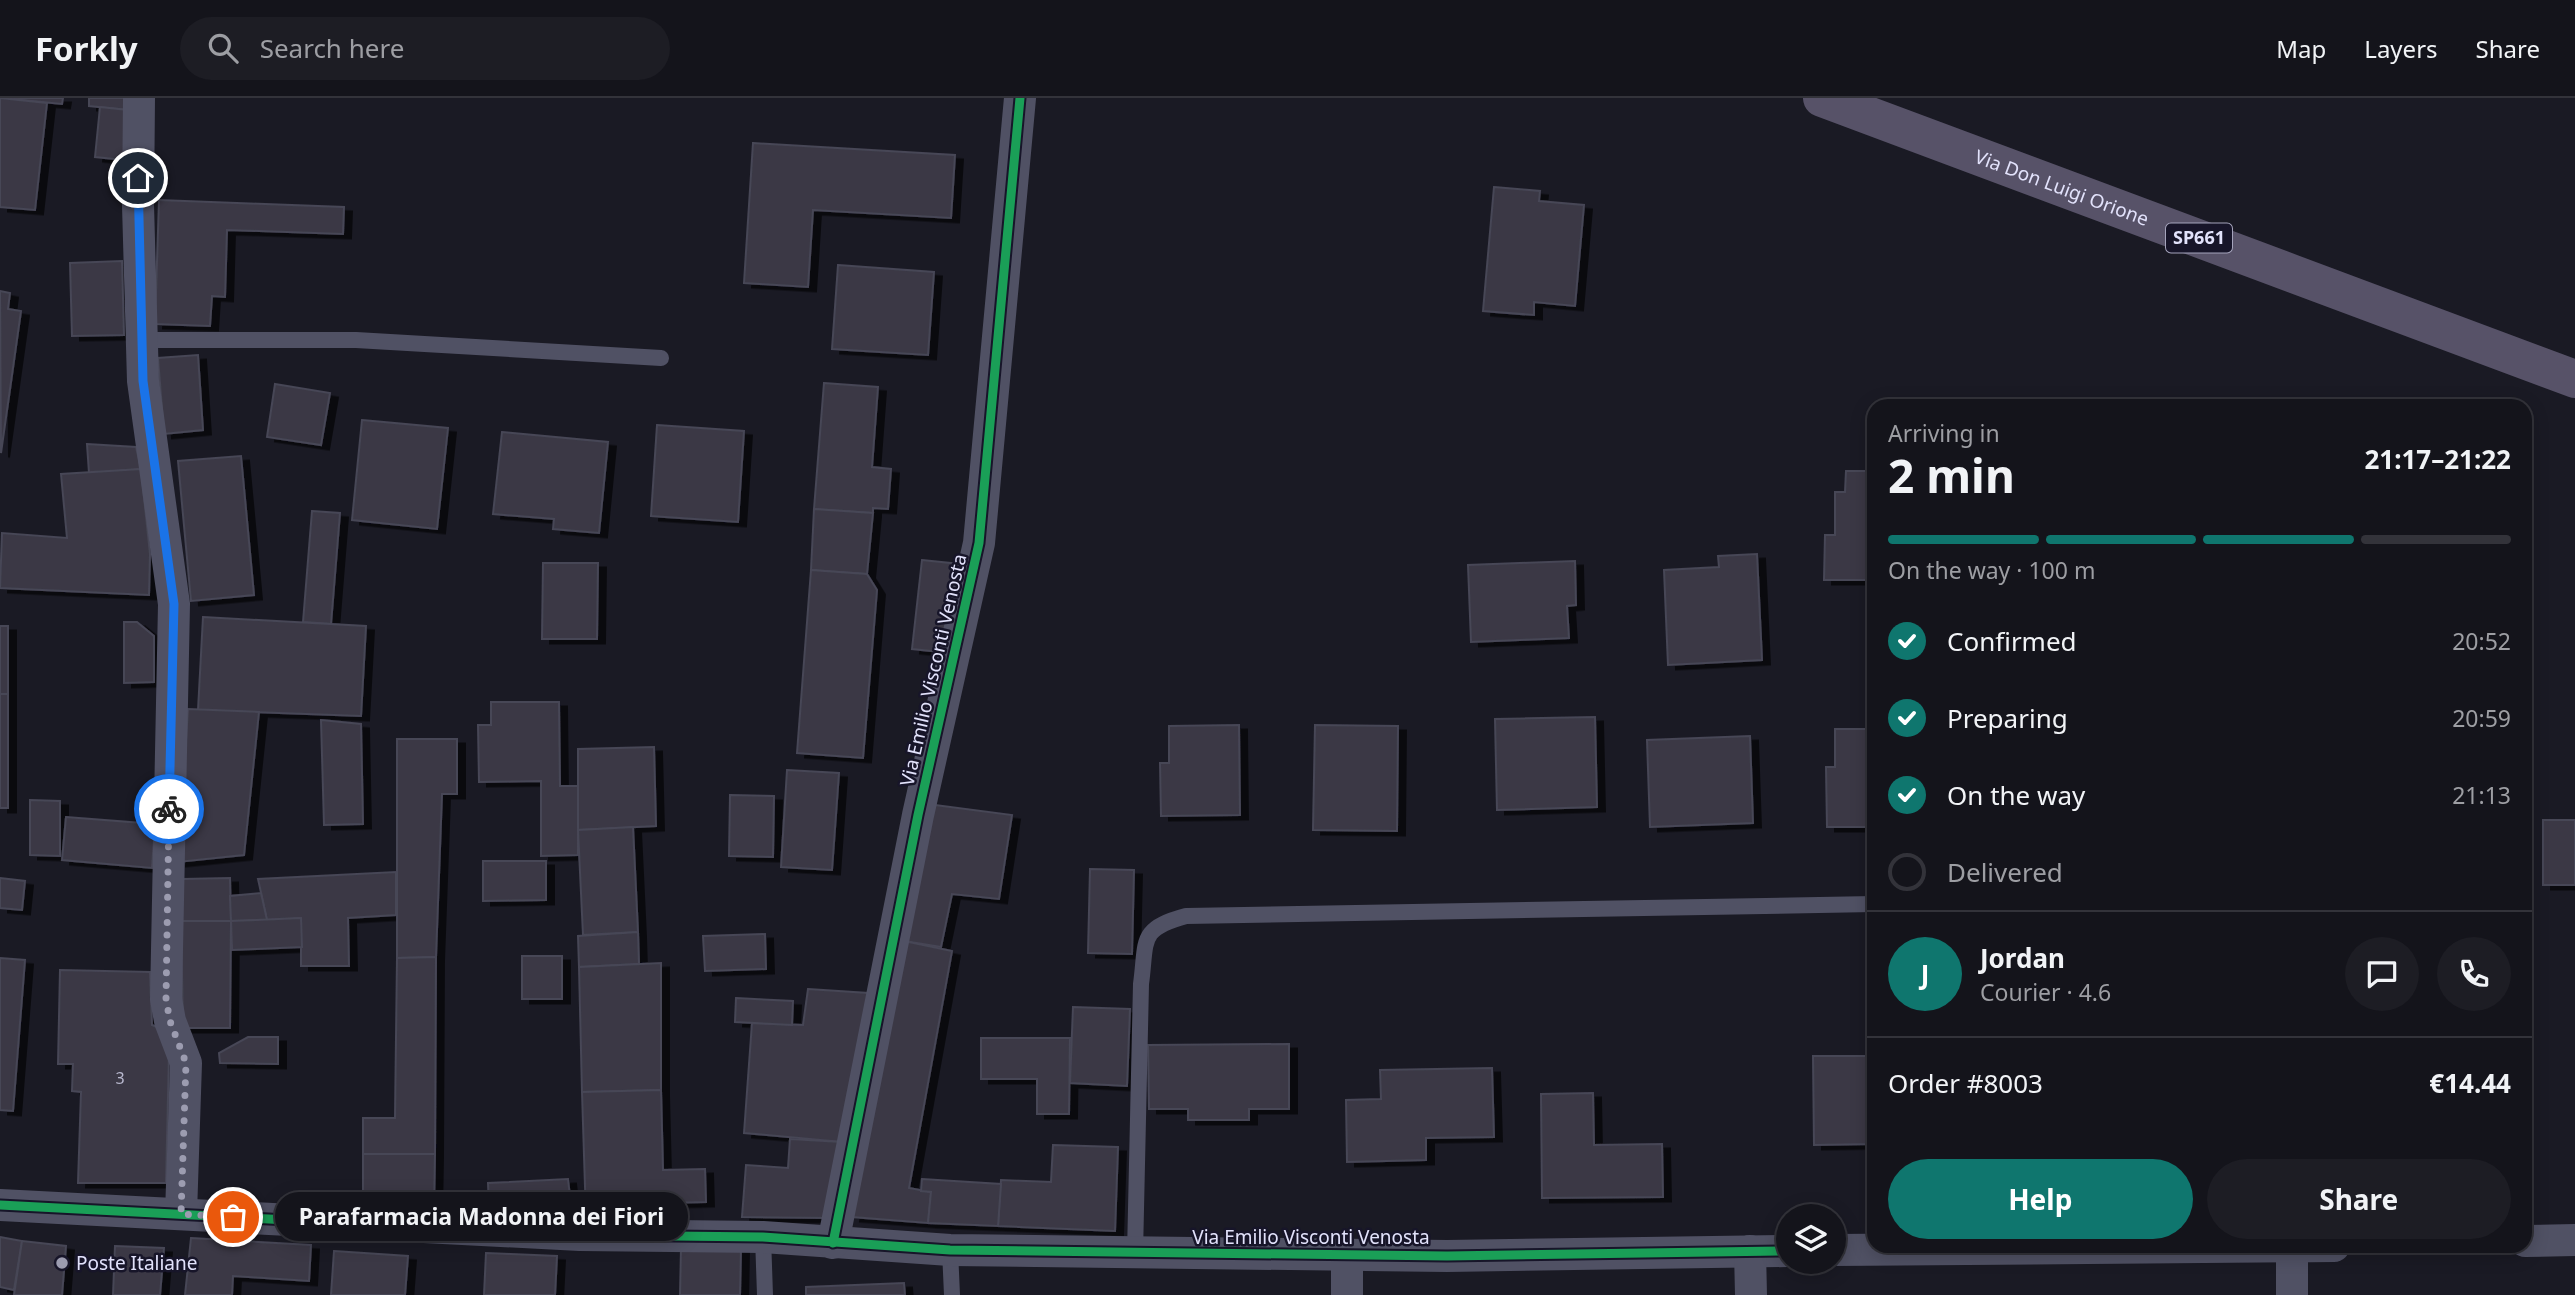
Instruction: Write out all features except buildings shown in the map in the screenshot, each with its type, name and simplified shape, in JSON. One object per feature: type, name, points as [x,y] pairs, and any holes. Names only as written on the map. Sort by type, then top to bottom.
[{"type":"main road","name":"Via Don Luigi Orione","points":[[1822,98],[2575,379]]},
{"type":"street","points":[[139,98],[138,205],[143,381],[174,604],[166,999],[170,1021],[186,1063],[181,1214]]},
{"type":"street","name":"Via Emilio Visconti Venosta","points":[[833,1243],[918,815],[979,543],[1020,98]]},
{"type":"street","name":"Via Emilio Visconti Venosta","points":[[0,1205],[580,1235],[763,1237],[950,1250],[1348,1255],[1776,1251]]},
{"type":"street","points":[[2532,1241],[2575,1240]]},
{"type":"street","points":[[1846,1250],[1867,1250]]},
{"type":"street","points":[[1750,1251],[1751,1295]]},
{"type":"street","points":[[2292,1253],[2292,1295]]},
{"type":"street","name":"Via Emilio Visconti Venosta","points":[[1347,1295],[1348,1255]]},
{"type":"lane","points":[[142,340],[356,340],[661,358]]},
{"type":"lane","points":[[1135,1254],[1141,985],[1146,941],[1150,931],[1160,923],[1186,916],[1867,904]]},
{"type":"lane","points":[[763,1237],[765,1295]]},
{"type":"lane","points":[[950,1250],[951,1295]]},
{"type":"cycle path","points":[[833,1243],[918,815],[979,543],[1020,98]]},
{"type":"cycle path","points":[[0,1205],[580,1235],[763,1237],[950,1250],[1447,1256],[1776,1251]]},
{"type":"way so far","points":[[169,809],[166,999],[170,1021],[186,1063],[181,1214],[233,1217]]},
{"type":"place","name":"Parafarmacia Madonna dei Fiori","points":[[233,1217]]},
{"type":"place","name":"Poste Italiane","points":[[62,1263]]},
{"type":"route","points":[[138,178],[143,381],[174,604],[169,809]]}]
